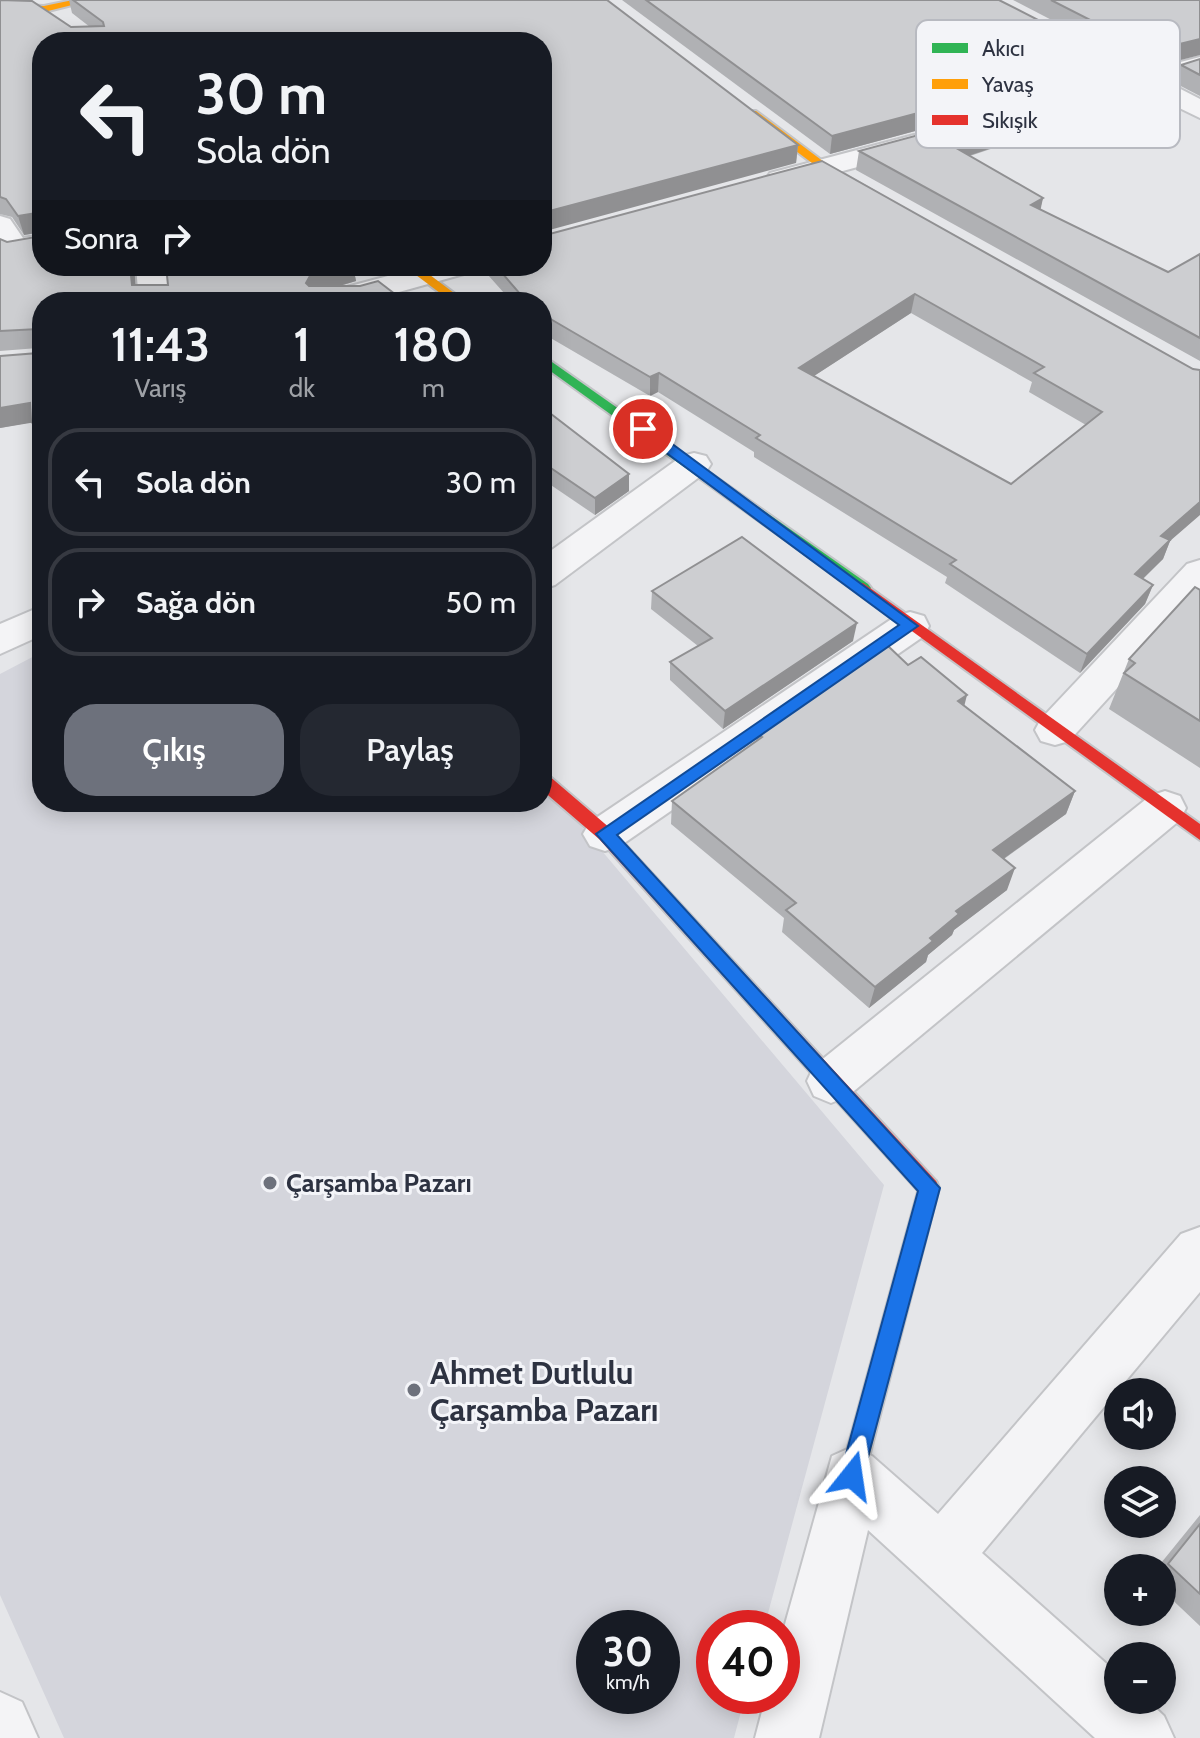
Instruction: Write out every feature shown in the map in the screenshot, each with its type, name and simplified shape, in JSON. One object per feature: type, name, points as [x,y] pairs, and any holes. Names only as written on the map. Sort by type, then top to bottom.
[{"type":"street","points":[[0,26],[62,0]]},
{"type":"street","points":[[0,7],[44,9],[87,0]]},
{"type":"street","points":[[44,9],[69,26]]},
{"type":"street","points":[[1180,70],[1200,65]]},
{"type":"street","points":[[1180,99],[1200,110]]},
{"type":"street","points":[[737,102],[824,167],[893,206]]},
{"type":"street","points":[[750,187],[916,142]]},
{"type":"street","points":[[0,225],[14,249],[32,246]]},
{"type":"street","points":[[356,292],[402,276]]},
{"type":"street","points":[[423,276],[446,292]]},
{"type":"street","points":[[552,366],[694,464],[910,626],[1183,820],[831,1081]]},
{"type":"street","points":[[552,569],[694,464]]},
{"type":"street","points":[[1055,730],[1200,573]]},
{"type":"street","points":[[0,640],[32,624]]},
{"type":"street","points":[[605,834],[910,626]]},
{"type":"street","points":[[552,789],[605,834],[929,1188],[852,1476],[787,1738]]},
{"type":"street","points":[[941,1556],[1200,1252]]},
{"type":"street","points":[[852,1476],[1142,1738]]},
{"type":"street","points":[[0,1724],[6,1738]]},
{"type":"shaded area","name":"Ahmet Dutlulu Çarşamba Pazarı","points":[[32,657],[32,812],[552,812],[552,792],[884,1185],[769,1610],[696,1610],[696,1714],[740,1714],[734,1738],[64,1738],[0,1595],[0,674]]},
{"type":"building","points":[[0,0],[32,1],[71,27],[104,26],[103,22],[73,0],[607,0],[798,145],[552,210],[552,32],[32,32],[32,214],[18,216],[6,199],[0,197]]},
{"type":"building","points":[[646,0],[999,0],[1038,20],[916,20],[916,114],[832,136]]},
{"type":"building","points":[[1051,0],[1200,0],[1200,39],[1180,44],[1180,20],[1090,20]]},
{"type":"building","points":[[1200,59],[1200,75],[1181,65]]},
{"type":"building","points":[[916,136],[916,148],[956,148],[1043,198],[1031,205],[1168,272],[1200,254],[1200,338],[859,151]]},
{"type":"building","points":[[822,161],[1193,369],[1200,370],[1200,502],[1161,536],[1170,540],[1135,574],[1153,585],[1087,654],[950,564],[956,560],[756,438],[760,435],[659,373],[650,377],[552,320],[552,292],[518,292],[505,276],[552,276],[552,233]],"holes":[[[915,294],[1044,367],[1034,373],[1102,412],[1011,484],[799,368]]]},
{"type":"building","points":[[32,238],[32,276],[131,276],[132,285],[168,285],[167,276],[310,276],[306,283],[309,286],[360,286],[378,281],[392,292],[32,292],[32,329],[0,331],[0,239],[7,242]]},
{"type":"building","points":[[32,353],[32,422],[30,403],[0,408],[0,356]]},
{"type":"building","points":[[552,415],[629,474],[595,498],[552,469]]},
{"type":"building","points":[[742,537],[857,623],[725,711],[670,662],[712,638],[652,591]]},
{"type":"building","points":[[1195,587],[1200,590],[1200,721],[1124,673],[1135,663],[1129,659]]},
{"type":"building","points":[[887,645],[908,665],[921,657],[967,695],[958,701],[1075,791],[993,850],[1015,868],[956,911],[959,914],[930,938],[933,941],[875,987],[786,910],[796,903],[672,801],[762,737],[757,734]]},
{"type":"building","points":[[1200,1524],[1200,1594],[1176,1572],[1176,1554]]},
{"type":"traffic: fast","points":[[552,366],[863,588]]},
{"type":"traffic: slow","points":[[0,7],[44,9],[87,0]]},
{"type":"traffic: slow","points":[[752,113],[824,167],[870,193]]},
{"type":"traffic: slow","points":[[424,276],[446,292]]},
{"type":"traffic: slow","points":[[852,1476],[929,1188]]},
{"type":"traffic: jam","points":[[863,588],[1200,833]]},
{"type":"traffic: jam","points":[[552,789],[605,834],[929,1188]]},
{"type":"place","name":"Çarşamba Pazarı","points":[[270,1183]]},
{"type":"place","name":"Ahmet Dutlulu Çarşamba Pazarı","points":[[414,1390]]},
{"type":"route","points":[[643,429],[910,626],[605,834],[929,1188],[852,1476]]}]
